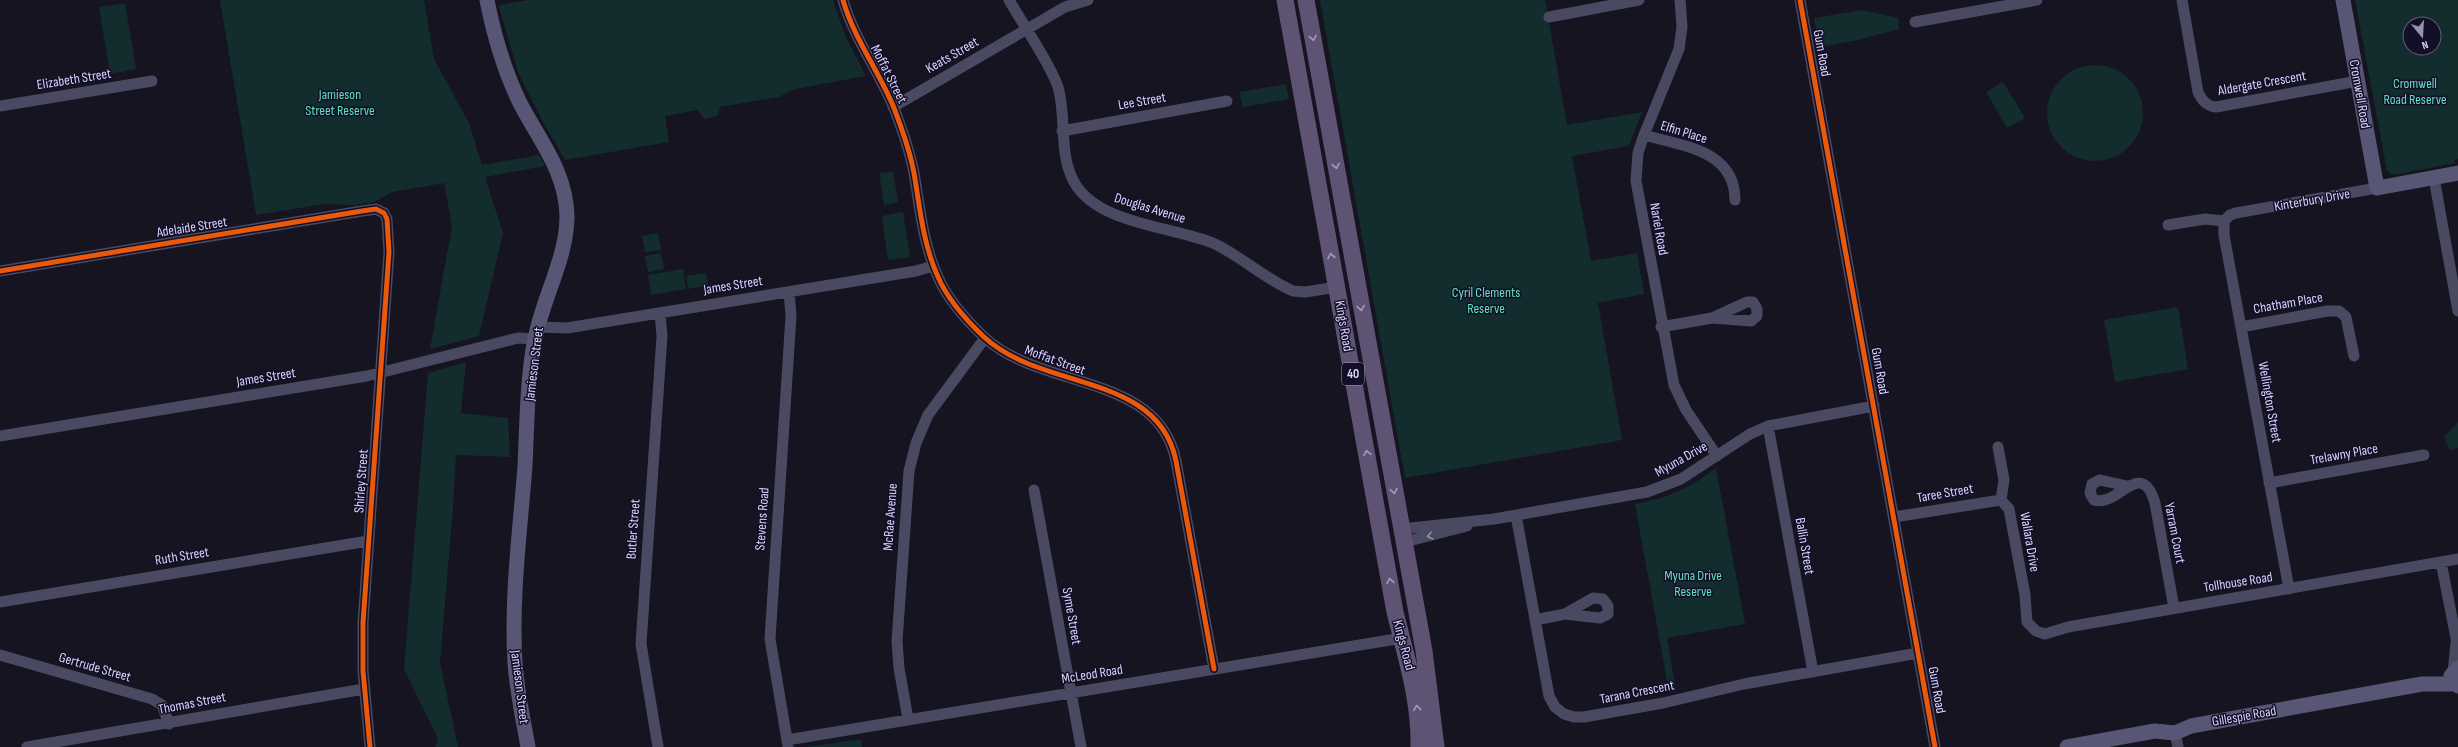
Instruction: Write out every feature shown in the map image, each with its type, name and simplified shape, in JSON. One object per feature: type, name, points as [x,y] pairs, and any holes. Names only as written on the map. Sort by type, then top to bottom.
[{"type":"main road","name":"Kings Road","points":[[1285,0],[1383,541],[1402,638],[1410,664],[1415,695],[1419,747]]},
{"type":"main road","name":"Kings Road","points":[[1306,0],[1430,688],[1436,747]]},
{"type":"main road","points":[[1337,287],[1356,283]]},
{"type":"main road","points":[[1383,541],[1403,536]]},
{"type":"street","name":"Jamieson Street","points":[[487,0],[505,69],[520,102],[555,164],[565,196],[566,216],[564,239],[536,333],[514,621],[516,677],[528,747]]},
{"type":"street","name":"Moffat Street","points":[[843,0],[864,50],[893,107],[913,170],[923,228],[933,266],[953,302],[985,338],[1002,351],[1030,366],[1132,401],[1148,412],[1162,428],[1174,455],[1214,669]]},
{"type":"street","name":"Douglas Avenue","points":[[1009,0],[1058,88],[1067,165],[1075,183],[1089,199],[1104,210],[1216,245],[1292,291],[1305,292],[1337,287]]},
{"type":"street","name":"Keats Street","points":[[893,107],[1065,7],[1088,0]]},
{"type":"street","points":[[1549,17],[1639,0]]},
{"type":"street","name":"Nariel Road","points":[[1680,0],[1682,27],[1679,49],[1638,153],[1636,182],[1670,372],[1676,391],[1717,456]]},
{"type":"street","name":"Gum Road","points":[[1800,0],[1935,747]]},
{"type":"street","points":[[1914,22],[1988,4],[2037,0]]},
{"type":"street","name":"Aldergate Crescent","points":[[2182,0],[2198,92],[2201,98],[2209,105],[2216,107],[2358,81]]},
{"type":"street","name":"Cromwell Road","points":[[2343,0],[2377,188]]},
{"type":"street","name":"Elizabeth Street","points":[[0,106],[152,81]]},
{"type":"street","name":"Lee Street","points":[[1062,130],[1227,101]]},
{"type":"street","name":"Elfin Place","points":[[1644,135],[1694,149],[1712,157],[1726,169],[1732,178],[1735,200]]},
{"type":"street","name":"Kinterbury Drive","points":[[2224,221],[2230,215],[2236,213],[2458,173]]},
{"type":"street","points":[[2434,178],[2458,311]]},
{"type":"street","name":"Adelaide Street","points":[[0,271],[362,211],[378,210],[386,216]]},
{"type":"street","name":"Shirley Street","points":[[370,747],[369,724],[364,689],[363,623],[389,252],[386,216]]},
{"type":"street","points":[[2168,226],[2205,219],[2224,221]]},
{"type":"street","name":"Wellington Street","points":[[2224,221],[2224,236],[2288,589]]},
{"type":"street","name":"James Street","points":[[0,436],[381,372],[536,333],[916,271],[933,266]]},
{"type":"street","name":"Stevens Road","points":[[787,743],[770,639],[792,316],[789,292]]},
{"type":"street","name":"Chatham Place","points":[[2241,327],[2327,311],[2340,311],[2346,317],[2354,356]]},
{"type":"street","name":"Butler Street","points":[[658,747],[641,644],[662,336],[660,313]]},
{"type":"street","points":[[1661,327],[1712,318]]},
{"type":"street","name":"McRae Avenue","points":[[908,719],[896,641],[909,471],[916,443],[928,415],[985,338]]},
{"type":"street","name":"Myuna Drive","points":[[1403,536],[1661,488],[1681,479],[1750,434],[1768,426],[1874,406]]},
{"type":"street","name":"Ballin Street","points":[[1768,426],[1813,672]]},
{"type":"street","name":"Wallara Drive","points":[[1998,447],[2004,480],[2001,500],[2009,509],[2025,596],[2027,622]]},
{"type":"street","name":"Trelawny Place","points":[[2269,483],[2424,456]]},
{"type":"street","name":"Yarram Court","points":[[2127,486],[2143,484],[2149,488],[2152,493],[2174,608]]},
{"type":"street","name":"Syme Street","points":[[1034,490],[1081,747]]},
{"type":"street","name":"Taree Street","points":[[1894,517],[2001,500]]},
{"type":"street","name":"Tarana Crescent","points":[[1516,515],[1550,696],[1559,710],[1574,717],[1663,703],[1744,684],[1918,653]]},
{"type":"street","name":"Ruth Street","points":[[0,602],[368,541]]},
{"type":"street","name":"Tollhouse Road","points":[[2027,622],[2036,631],[2045,634],[2068,626],[2458,559]]},
{"type":"street","points":[[2441,562],[2457,645],[2456,680]]},
{"type":"street","points":[[1535,620],[1565,614]]},
{"type":"street","name":"McLeod Road","points":[[787,743],[908,719],[1402,638]]},
{"type":"street","name":"Gertrude Street","points":[[0,654],[152,699],[162,705],[169,724]]},
{"type":"street","name":"Gillespie Road","points":[[2067,747],[2155,731],[2177,740],[2191,726],[2422,684],[2456,680]]},
{"type":"street","name":"Thomas Street","points":[[27,747],[169,724],[252,707],[364,689]]},
{"type":"green space","name":"Jamieson Street Reserve","points":[[220,0],[424,0],[434,59],[469,123],[482,165],[539,155],[545,166],[485,177],[503,233],[479,336],[430,349],[452,226],[444,183],[392,192],[374,202],[354,205],[324,204],[256,215]]},
{"type":"green space","points":[[528,0],[833,0],[845,35],[866,76],[795,89],[779,97],[720,107],[718,116],[705,119],[697,110],[665,116],[669,142],[565,160],[543,122],[518,72],[499,7],[500,5]]},
{"type":"green space","name":"Cyril Clements Reserve","points":[[1320,0],[1545,0],[1567,125],[1642,112],[1629,146],[1572,156],[1591,261],[1637,253],[1644,294],[1598,303],[1622,440],[1405,478]]},
{"type":"green space","name":"Cromwell Road Reserve","points":[[2355,0],[2458,0],[2458,159],[2454,160],[2455,163],[2393,175],[2387,171]]},
{"type":"green space","points":[[125,3],[136,69],[110,74],[99,7]]},
{"type":"green space","points":[[1862,10],[1898,18],[1899,29],[1858,40],[1819,47],[1814,18]]},
{"type":"green space","points":[[2095,65],[2113,69],[2122,73],[2129,79],[2135,86],[2139,95],[2143,113],[2139,131],[2135,140],[2129,147],[2122,153],[2113,157],[2095,161],[2077,157],[2068,153],[2061,147],[2055,140],[2051,131],[2047,113],[2051,95],[2055,86],[2061,79],[2068,73],[2077,69]]},
{"type":"green space","points":[[2003,82],[2025,118],[2007,128],[1986,92]]},
{"type":"green space","points":[[1286,84],[1289,99],[1243,107],[1239,92]]},
{"type":"green space","points":[[893,171],[898,202],[884,205],[879,173]]},
{"type":"green space","points":[[903,212],[910,257],[888,260],[882,216]]},
{"type":"green space","points":[[658,233],[661,250],[645,252],[642,236]]},
{"type":"green space","points":[[661,253],[664,269],[648,272],[645,256]]},
{"type":"green space","points":[[683,269],[686,289],[651,295],[648,275]]},
{"type":"green space","points":[[706,273],[708,285],[688,289],[686,276]]},
{"type":"green space","points":[[2178,307],[2188,369],[2115,382],[2104,320]]},
{"type":"green space","points":[[466,362],[461,413],[508,418],[510,457],[456,455],[440,663],[458,747],[435,747],[438,739],[404,669],[428,373]]},
{"type":"green space","points":[[2458,422],[2458,448],[2450,450],[2444,437]]},
{"type":"green space","name":"Myuna Drive Reserve","points":[[1716,468],[1745,624],[1667,638],[1676,690],[1669,692],[1635,504],[1657,499],[1678,491],[1698,481]]},
{"type":"green space","points":[[861,739],[862,747],[807,747]]},
{"type":"cycle path","points":[[843,0],[860,42],[888,94],[900,124],[912,165],[925,239],[938,277],[952,302],[964,317],[984,337],[1008,354],[1036,367],[1095,386],[1123,397],[1147,412],[1165,432],[1176,461],[1214,669]]},
{"type":"cycle path","points":[[1800,0],[1935,747]]},
{"type":"cycle path","points":[[0,271],[362,211],[376,209],[384,213],[387,219],[389,252],[363,623],[363,671],[370,747]]}]
